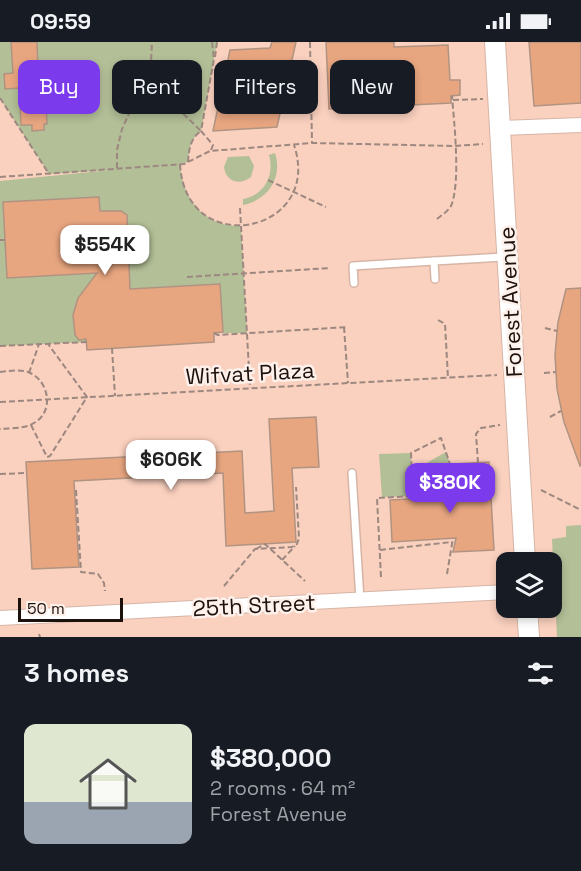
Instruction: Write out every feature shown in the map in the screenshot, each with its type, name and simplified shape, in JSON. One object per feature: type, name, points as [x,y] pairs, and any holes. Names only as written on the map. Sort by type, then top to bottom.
[{"type":"main road","name":"Forest Avenue","points":[[495,42],[524,552]]},
{"type":"main road","points":[[528,618],[529,637]]},
{"type":"street","points":[[500,128],[581,125]]},
{"type":"street","name":"25th Street","points":[[0,618],[496,593]]},
{"type":"lane","points":[[354,283],[353,266],[507,257]]},
{"type":"lane","points":[[434,261],[435,279]]},
{"type":"lane","points":[[352,473],[360,600]]},
{"type":"path","points":[[151,60],[152,42]]},
{"type":"path","points":[[212,42],[214,59]]},
{"type":"path","points":[[188,162],[189,148],[196,134],[201,131],[217,42]]},
{"type":"path","points":[[310,42],[312,143]]},
{"type":"path","points":[[437,219],[450,209],[452,201],[455,171],[452,96]]},
{"type":"path","points":[[0,98],[49,174]]},
{"type":"path","points":[[453,100],[483,99]]},
{"type":"path","points":[[117,170],[117,150],[129,114]]},
{"type":"path","points":[[183,114],[213,145],[210,151]]},
{"type":"path","points":[[180,164],[184,188],[194,206],[201,213],[218,222],[241,226],[257,224],[277,213],[293,192],[298,174],[294,144]]},
{"type":"path","points":[[0,177],[180,164],[210,151],[294,144],[454,146],[483,144]]},
{"type":"path","points":[[268,180],[326,207]]},
{"type":"path","points":[[240,208],[250,388]]},
{"type":"path","points":[[0,240],[5,240]]},
{"type":"path","points":[[187,277],[330,268]]},
{"type":"path","points":[[438,320],[445,324],[448,378]]},
{"type":"path","points":[[344,327],[348,383]]},
{"type":"path","points":[[214,333],[218,335],[348,327]]},
{"type":"path","points":[[545,328],[557,331]]},
{"type":"path","points":[[0,346],[87,342]]},
{"type":"path","points":[[29,373],[39,344]]},
{"type":"path","points":[[32,425],[47,457],[50,456],[87,397],[48,344]]},
{"type":"path","points":[[112,348],[115,396]]},
{"type":"path","points":[[0,372],[29,373],[41,381],[47,399],[43,415],[32,425],[0,429]]},
{"type":"path","points":[[544,373],[556,372]]},
{"type":"path","name":"Wifvat Plaza","points":[[0,402],[502,375]]},
{"type":"path","points":[[550,417],[561,411]]},
{"type":"path","points":[[478,463],[476,434],[482,428],[500,425]]},
{"type":"path","points":[[381,578],[377,498],[413,496],[411,453],[441,438],[461,496]]},
{"type":"path","points":[[0,474],[27,473]]},
{"type":"path","points":[[281,561],[297,544],[296,487]]},
{"type":"path","points":[[76,490],[81,572],[98,574],[104,583],[105,591]]},
{"type":"path","points":[[541,490],[581,510]]},
{"type":"path","points":[[379,550],[452,540],[447,574]]},
{"type":"path","points":[[224,586],[255,549],[292,547],[297,544]]},
{"type":"path","points":[[270,548],[281,561],[306,581]]},
{"type":"shaded area","points":[[0,42],[581,42],[581,637],[0,637]]},
{"type":"green space","points":[[0,42],[217,42],[201,131],[194,137],[188,162],[180,164],[185,189],[198,208],[217,222],[241,226],[247,333],[214,333],[214,342],[87,350],[86,342],[0,346],[0,181],[111,170],[49,174],[0,98]]},
{"type":"green space","points":[[275,153],[277,171],[271,186],[260,198],[243,205],[243,199],[257,193],[266,183],[270,170],[269,155]]},
{"type":"green space","points":[[249,156],[254,166],[251,177],[238,182],[231,179],[224,167],[228,157]]},
{"type":"green space","points":[[446,452],[461,496],[424,498],[423,465]]},
{"type":"green space","points":[[411,453],[413,496],[382,497],[379,454]]},
{"type":"green space","points":[[581,525],[581,637],[557,637],[556,618],[562,618],[562,552],[553,552],[552,539],[566,537],[566,526]]},
{"type":"building","points":[[11,42],[37,42],[38,60],[18,60],[18,88],[5,89],[4,74],[13,73]]},
{"type":"building","points":[[272,42],[296,42],[292,60],[228,60],[230,50],[270,48]]},
{"type":"building","points":[[326,42],[394,42],[394,47],[448,45],[450,80],[460,80],[460,95],[451,96],[451,103],[415,105],[415,60],[330,60],[329,109]]},
{"type":"building","points":[[529,42],[581,42],[581,103],[534,106]]},
{"type":"building","points":[[20,114],[46,114],[47,124],[44,124],[44,130],[32,131],[32,125],[21,125]]},
{"type":"building","points":[[217,114],[280,114],[277,127],[213,131]]},
{"type":"building","points":[[99,197],[100,211],[121,211],[127,215],[130,289],[220,284],[223,332],[214,333],[214,342],[87,350],[86,339],[79,340],[75,335],[73,315],[78,298],[97,273],[7,278],[3,202]]},
{"type":"building","points":[[581,288],[580,466],[564,422],[557,389],[555,355],[558,322],[566,289]]},
{"type":"building","points":[[316,417],[319,467],[292,468],[296,542],[226,546],[223,473],[74,481],[79,567],[32,569],[26,462],[242,451],[245,513],[274,511],[269,419]]},
{"type":"building","points":[[489,462],[494,550],[453,552],[456,538],[392,542],[390,500],[464,496],[453,464]]}]
